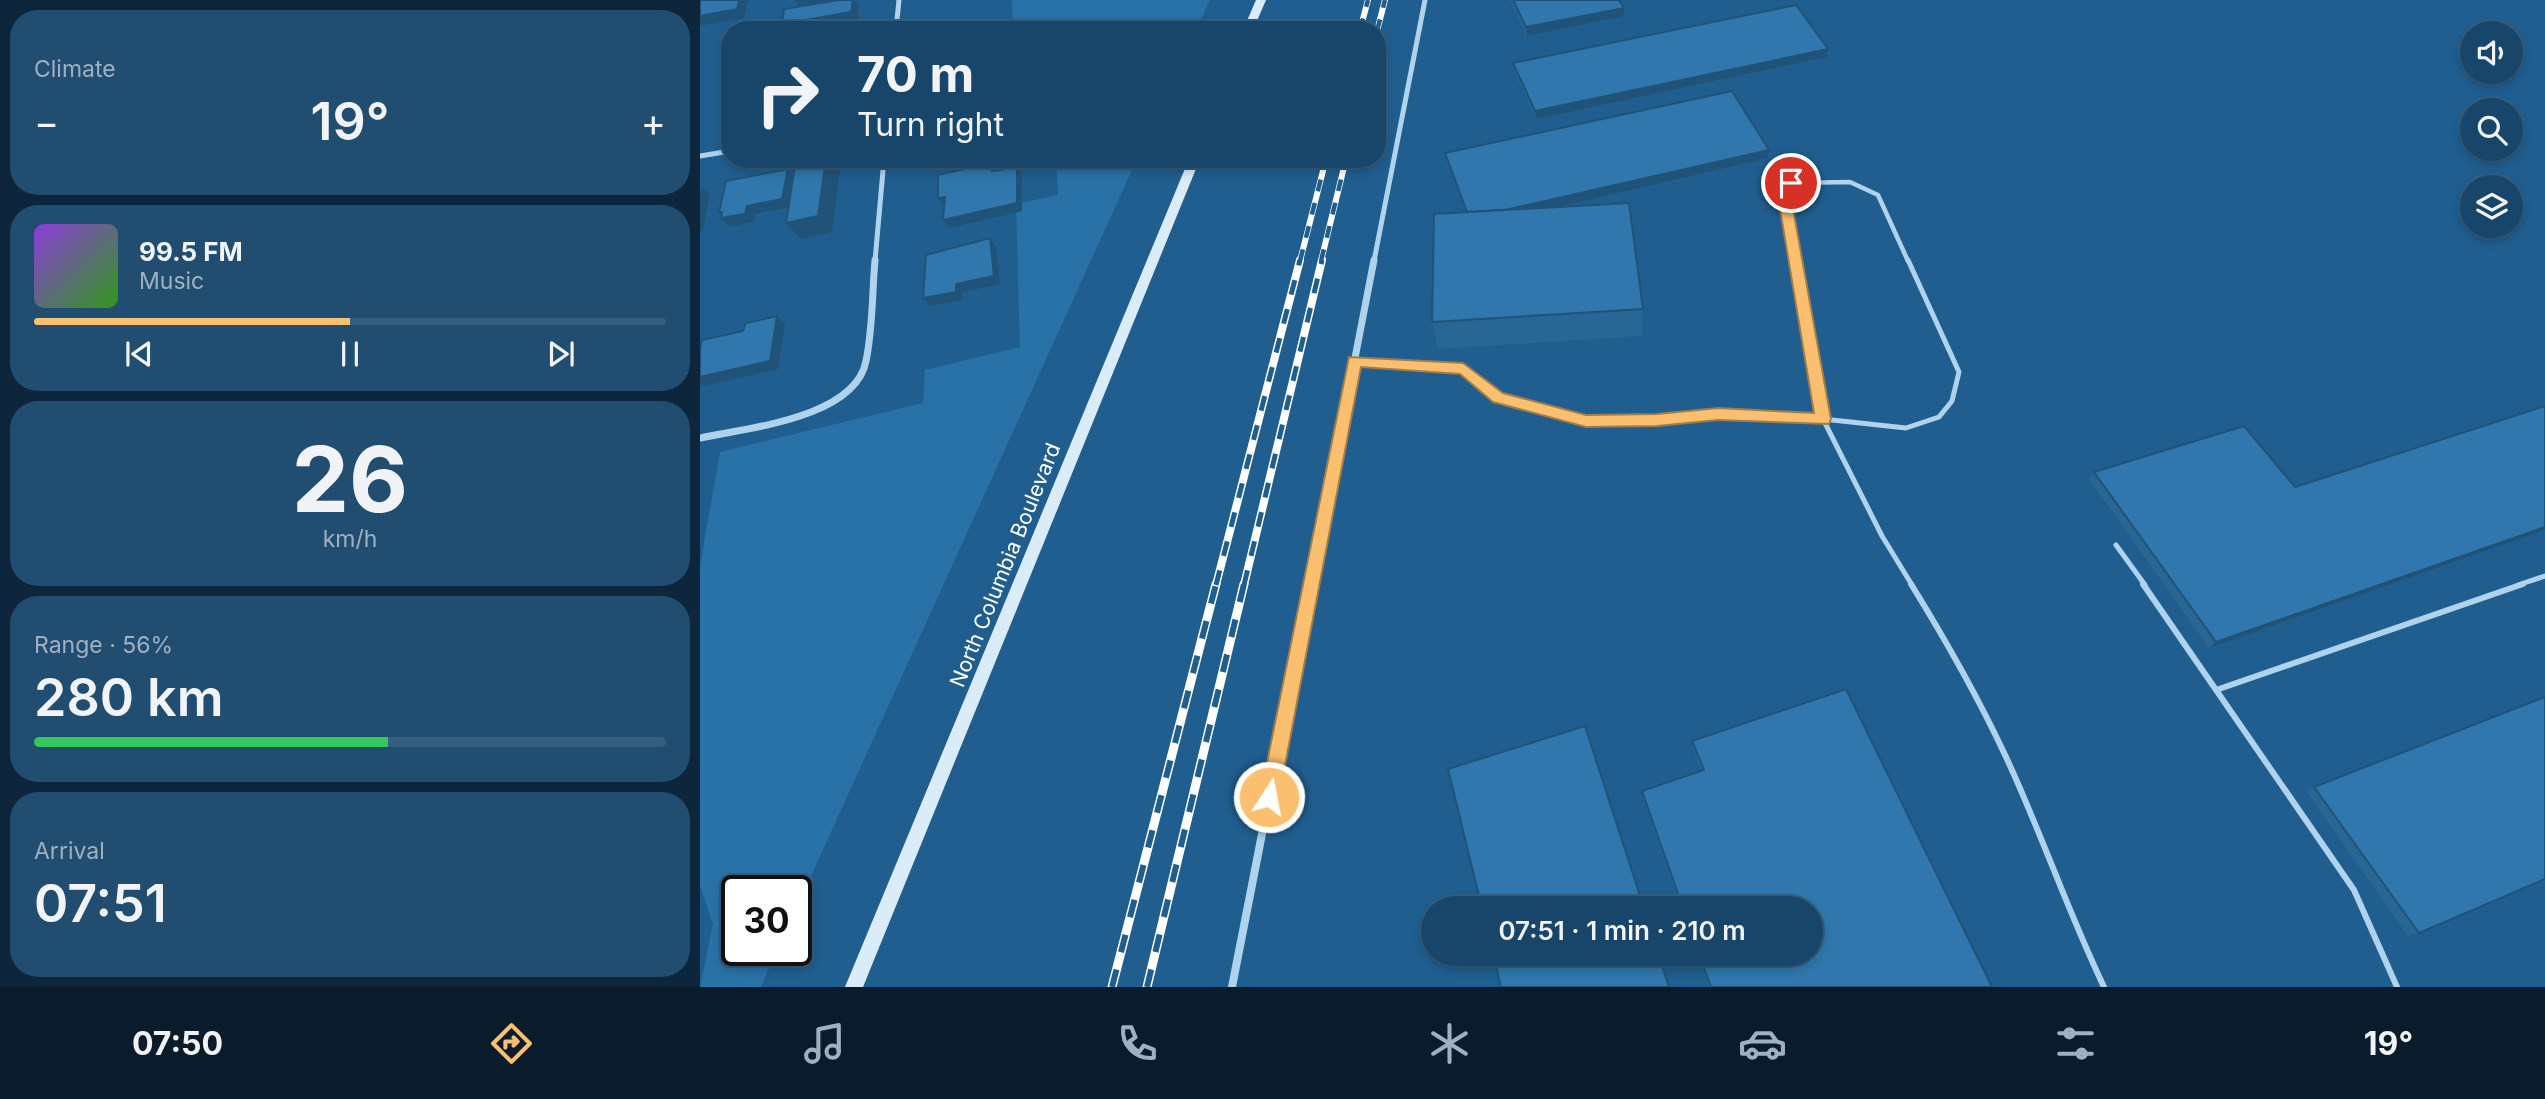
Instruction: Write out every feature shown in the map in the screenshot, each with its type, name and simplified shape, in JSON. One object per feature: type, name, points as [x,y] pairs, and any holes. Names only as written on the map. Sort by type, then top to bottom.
[{"type":"main road","points":[[1252,21],[1261,0]]},
{"type":"main road","name":"North Columbia Boulevard","points":[[854,987],[1191,168]]},
{"type":"street","points":[[897,21],[899,0]]},
{"type":"street","points":[[1232,987],[1425,0]]},
{"type":"street","points":[[700,156],[721,152]]},
{"type":"street","points":[[700,438],[802,414],[833,401],[856,384],[866,363],[883,168]]},
{"type":"lane","points":[[1354,361],[1463,368],[1498,398],[1586,421],[1657,420],[1718,414],[1823,419],[1906,428],[1939,417],[1952,401],[1959,372],[1878,195],[1850,182],[1791,183],[1784,191],[1823,419],[1882,536],[1944,637],[2006,757],[2074,925],[2104,987]]},
{"type":"lane","points":[[2116,545],[2219,690],[2354,891],[2398,987]]},
{"type":"lane","points":[[2219,690],[2545,576]]},
{"type":"shaded area","points":[[1012,0],[1210,0],[1200,21],[1013,21]]},
{"type":"shaded area","points":[[1056,168],[1133,168],[811,875],[721,875],[721,966],[770,966],[761,987],[700,987],[713,924],[700,886],[700,566],[720,452],[923,403],[925,370],[1020,347],[1016,204],[1058,195]]},
{"type":"building","points":[[700,0],[739,0],[737,9],[700,16]]},
{"type":"building","points":[[853,0],[851,12],[799,21],[782,21],[784,9]]},
{"type":"building","points":[[1513,0],[1619,0],[1624,8],[1526,27]]},
{"type":"building","points":[[1796,5],[1828,49],[1535,111],[1513,63]]},
{"type":"building","points":[[1732,91],[1769,150],[1505,210],[1467,212],[1445,153]]},
{"type":"building","points":[[795,168],[825,168],[818,216],[786,223]]},
{"type":"building","points":[[968,168],[991,168],[992,171],[1017,168],[1017,203],[943,220],[945,197],[938,198],[938,175]]},
{"type":"building","points":[[788,169],[782,199],[747,206],[745,214],[721,218],[722,212],[719,212],[726,181]]},
{"type":"building","points":[[1629,203],[1643,309],[1432,322],[1434,214]]},
{"type":"building","points":[[990,238],[994,276],[956,284],[956,292],[923,298],[926,255]]},
{"type":"building","points":[[777,316],[770,361],[700,377],[702,340],[743,331],[746,323]]},
{"type":"building","points":[[2545,406],[2545,527],[2216,642],[2094,472],[2244,426],[2295,487]]},
{"type":"building","points":[[1846,689],[1992,987],[1711,987],[1703,966],[1823,966],[1823,896],[1679,896],[1642,791],[1704,770],[1692,741]]},
{"type":"building","points":[[2545,697],[2545,879],[2419,933],[2314,787]]},
{"type":"building","points":[[1585,726],[1640,896],[1479,896],[1448,769]]},
{"type":"building","points":[[1496,966],[1662,966],[1669,987],[1501,987]]},
{"type":"railway","points":[[1362,21],[1368,0]]},
{"type":"railway","points":[[1380,21],[1385,0]]},
{"type":"railway","points":[[1300,261],[1324,168]]},
{"type":"railway","points":[[1321,261],[1344,168]]},
{"type":"railway","points":[[1216,585],[1300,260]]},
{"type":"railway","points":[[1244,585],[1322,260]]},
{"type":"railway","points":[[1112,987],[1216,584]]},
{"type":"railway","points":[[1147,987],[1244,584]]},
{"type":"route","points":[[1269,797],[1354,361],[1463,368],[1498,398],[1586,421],[1657,420],[1718,414],[1823,419],[1784,191],[1791,183]]}]
